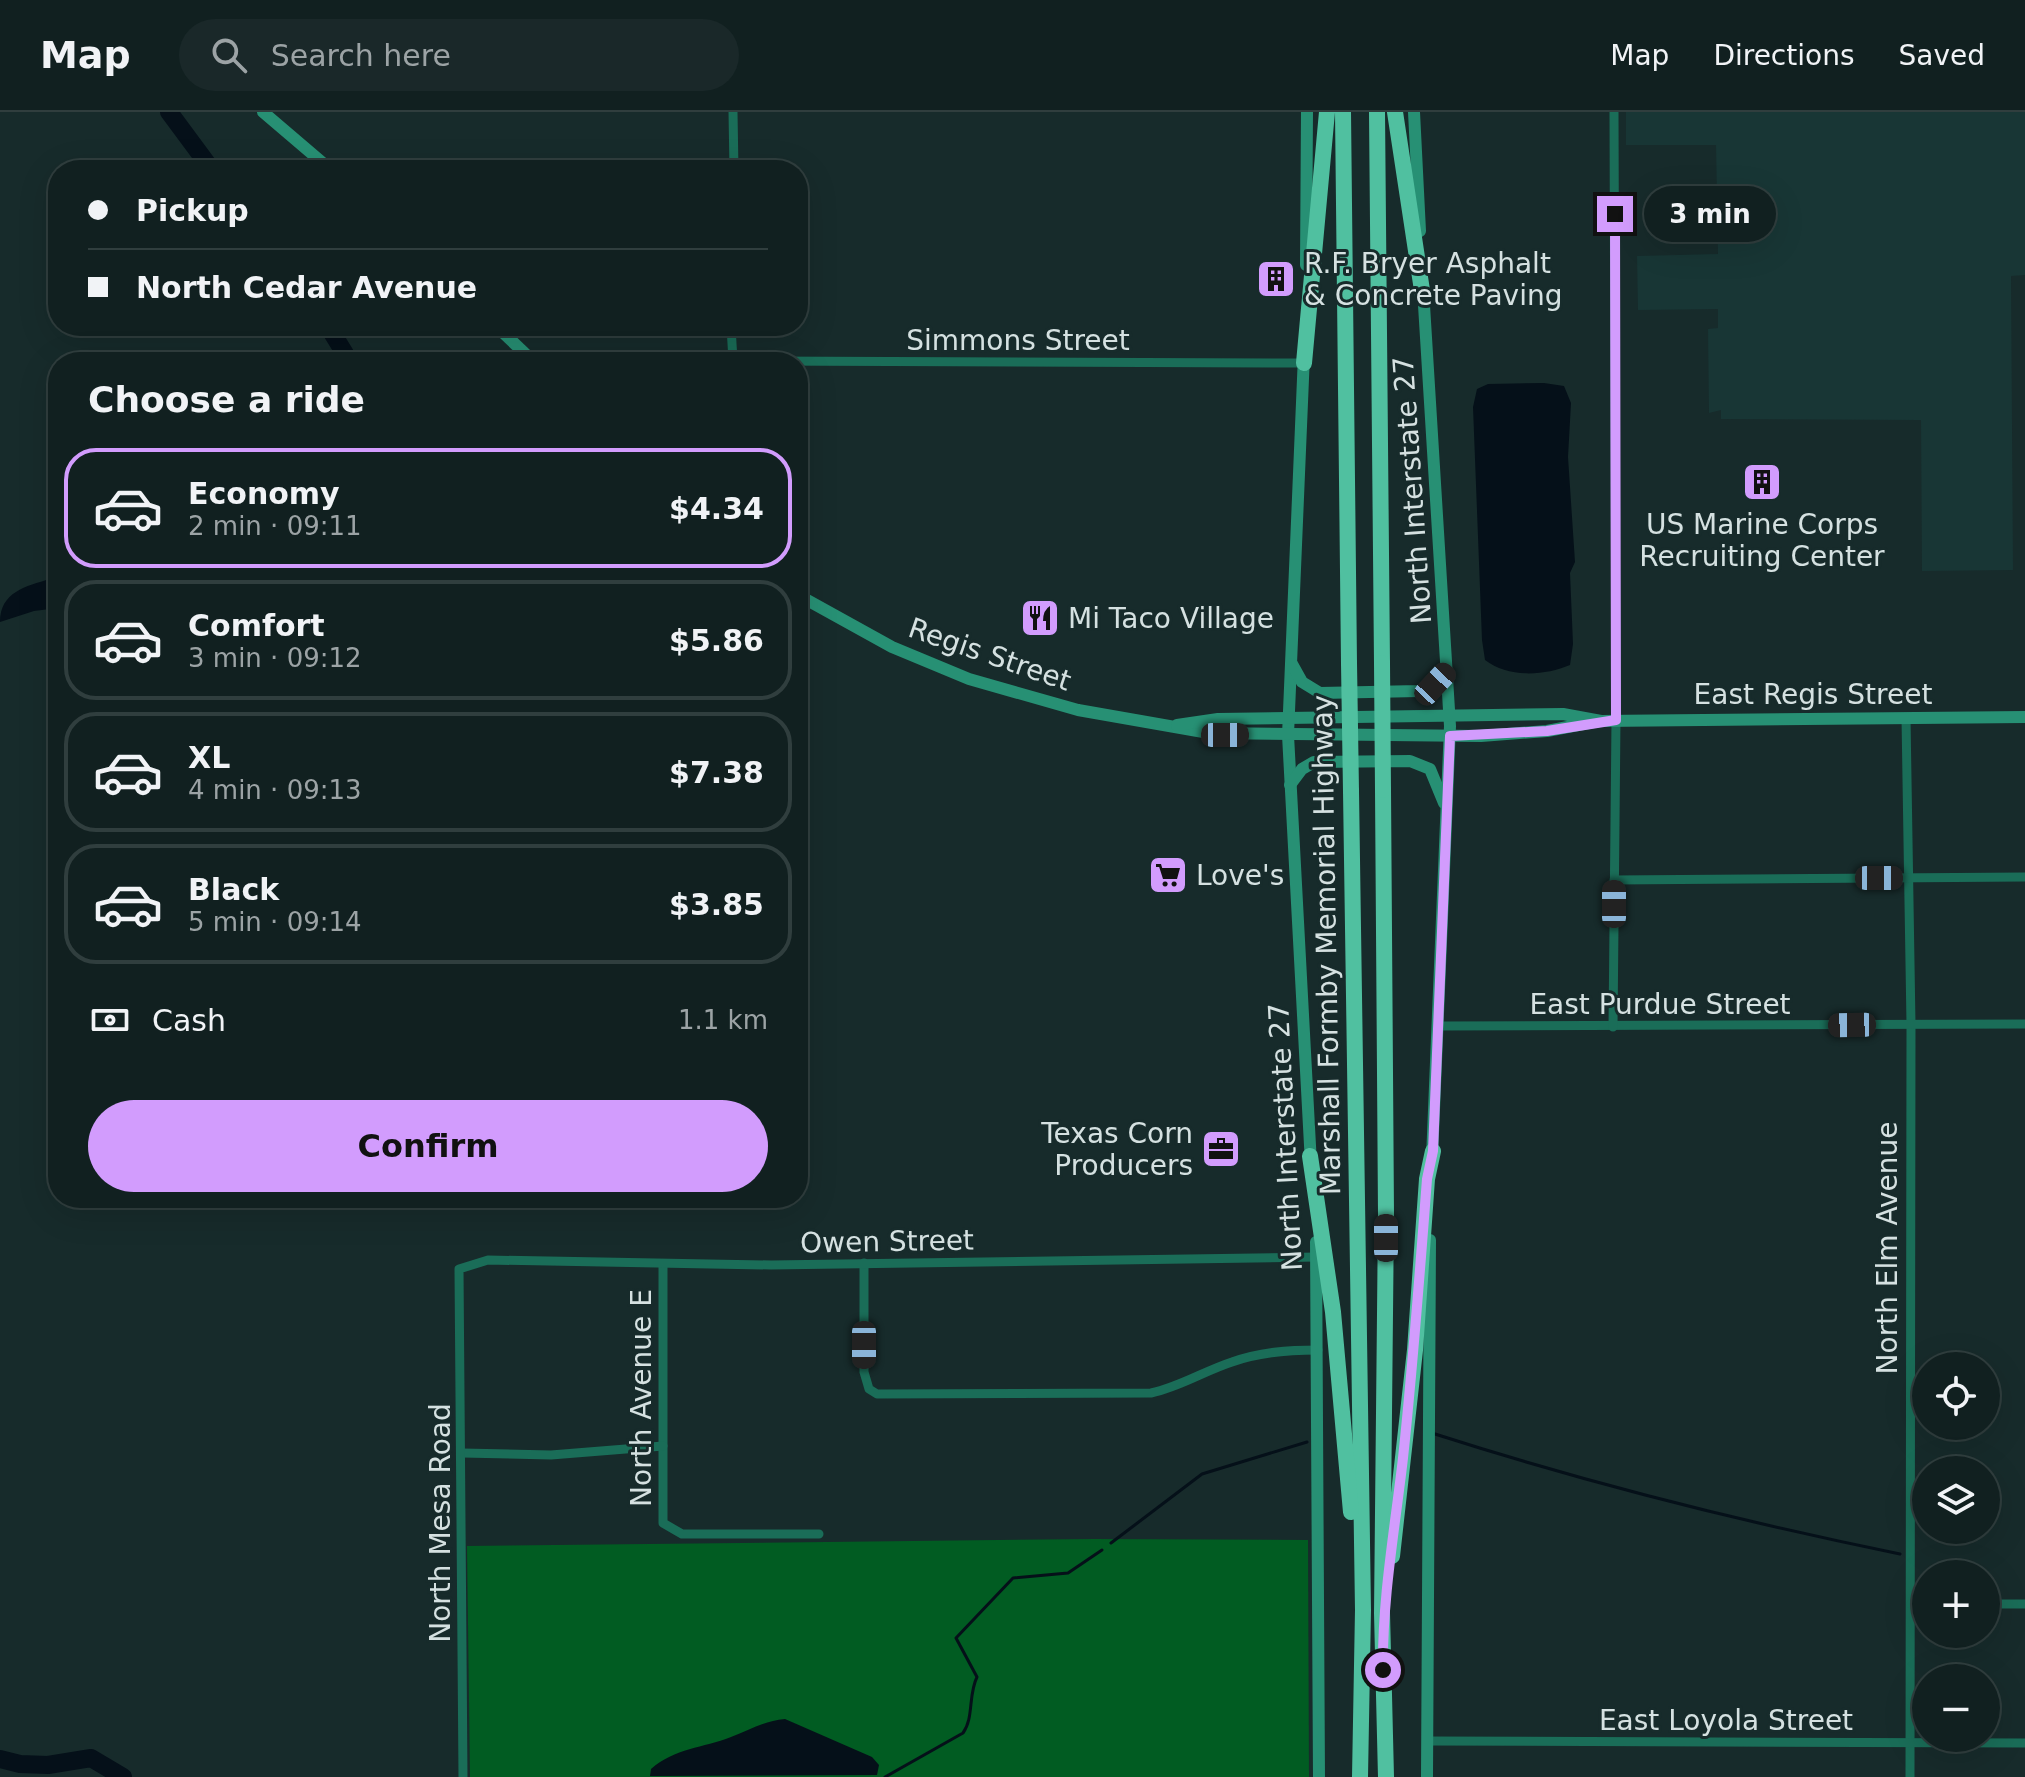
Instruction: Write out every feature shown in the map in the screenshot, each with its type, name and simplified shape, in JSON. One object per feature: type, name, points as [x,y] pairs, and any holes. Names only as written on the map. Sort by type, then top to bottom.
[{"type":"highway","points":[[1304,363],[1327,112]]},
{"type":"highway","name":"Marshall Formby Memorial Highway","points":[[1343,112],[1361,1423],[1360,1777]]},
{"type":"highway","name":"Marshall Formby Memorial Highway","points":[[1377,112],[1386,1238],[1382,1613],[1386,1777]]},
{"type":"highway","points":[[1395,112],[1423,297]]},
{"type":"highway","points":[[1382,1613],[1391,1571],[1415,1350],[1427,1179],[1433,1151]]},
{"type":"highway","points":[[1310,1156],[1345,1423],[1351,1500],[1355,1712],[1360,1747]]},
{"type":"main road","points":[[263,112],[319,160]]},
{"type":"main road","name":"North Interstate 27","points":[[1307,112],[1304,363],[1288,735],[1317,1257],[1319,1777]]},
{"type":"main road","name":"North Interstate 27","points":[[1414,112],[1450,715],[1428,1341],[1427,1777]]},
{"type":"main road","points":[[507,336],[523,352]]},
{"type":"main road","name":"Regis Street","points":[[808,601],[892,647],[969,679],[1078,710],[1225,735],[1450,736]]},
{"type":"main road","points":[[1290,661],[1302,682],[1320,693],[1419,691],[1435,684],[1447,671]]},
{"type":"main road","name":"East Regis Street","points":[[1450,715],[1563,714],[1601,721]]},
{"type":"main road","name":"Regis Street","points":[[1177,725],[1218,719],[1450,715]]},
{"type":"main road","name":"East Regis Street","points":[[1450,736],[1547,731],[1616,720],[2025,717]]},
{"type":"main road","points":[[1290,785],[1302,769],[1319,761],[1421,763],[1435,775],[1447,810]]},
{"type":"street","points":[[733,112],[734,160]]},
{"type":"street","points":[[1613,1027],[1616,720],[1614,112]]},
{"type":"street","name":"Simmons Street","points":[[808,361],[1304,363]]},
{"type":"street","name":"North Elm Avenue","points":[[1906,718],[1911,1024],[1910,1777]]},
{"type":"street","points":[[1614,880],[2025,877]]},
{"type":"street","name":"East Purdue Street","points":[[1439,1026],[2025,1024]]},
{"type":"street","name":"Owen Street","points":[[459,1269],[488,1260],[663,1265],[1317,1257]]},
{"type":"street","points":[[864,1263],[864,1372],[869,1389],[877,1394],[1151,1393],[1181,1385],[1248,1357],[1271,1352],[1318,1350]]},
{"type":"street","name":"North Avenue E","points":[[663,1265],[661,1517],[669,1529],[682,1534],[819,1534]]},
{"type":"street","name":"North Mesa Road","points":[[459,1269],[463,1777]]},
{"type":"street","points":[[462,1453],[551,1455],[663,1446]]},
{"type":"street","points":[[2000,1604],[2025,1604]]},
{"type":"street","name":"East Loyola Street","points":[[1427,1741],[2025,1743]]},
{"type":"shaded area","points":[[1626,112],[2025,112],[2025,275],[2011,276],[2013,570],[1922,571],[1921,420],[1721,419],[1721,410],[1709,413],[1708,329],[1718,328],[1718,309],[1638,310],[1637,256],[1718,254],[1716,145],[1626,145]]},
{"type":"shaded area","points":[[1544,383],[1564,386],[1571,403],[1568,457],[1575,562],[1570,573],[1573,644],[1570,665],[1526,673],[1504,670],[1485,660],[1473,407],[1477,389],[1488,384]]},
{"type":"shaded area","points":[[48,580],[48,609],[0,622],[4,604],[24,588]]},
{"type":"shaded area","points":[[785,1719],[872,1757],[879,1765],[877,1775],[650,1776],[651,1769],[679,1753]]},
{"type":"green space","points":[[1094,1539],[1308,1540],[1309,1777],[470,1777],[467,1546]]},
{"type":"waterway","points":[[169,112],[205,160]]},
{"type":"waterway","points":[[334,336],[344,352]]},
{"type":"waterway","points":[[1435,1434],[1666,1500],[1900,1554]]},
{"type":"waterway","points":[[1111,1543],[1202,1474],[1307,1442]]},
{"type":"waterway","points":[[885,1777],[963,1733],[969,1720],[977,1677],[956,1638],[1013,1578],[1068,1573],[1102,1550]]},
{"type":"waterway","points":[[0,1759],[20,1764],[48,1765],[91,1758],[123,1777]]},
{"type":"place","name":"R.F. Bryer Asphalt & Concrete Paving","points":[[1276,279]]},
{"type":"place","name":"US Marine Corps Recruiting Center","points":[[1762,482]]},
{"type":"place","name":"Mi Taco Village","points":[[1040,618]]},
{"type":"place","name":"Love's","points":[[1168,875]]},
{"type":"place","name":"Texas Corn Producers","points":[[1221,1149]]},
{"type":"route","points":[[1383,1670],[1382,1613],[1391,1571],[1415,1350],[1427,1179],[1433,1151],[1450,736],[1547,731],[1616,720],[1615,214]]}]
